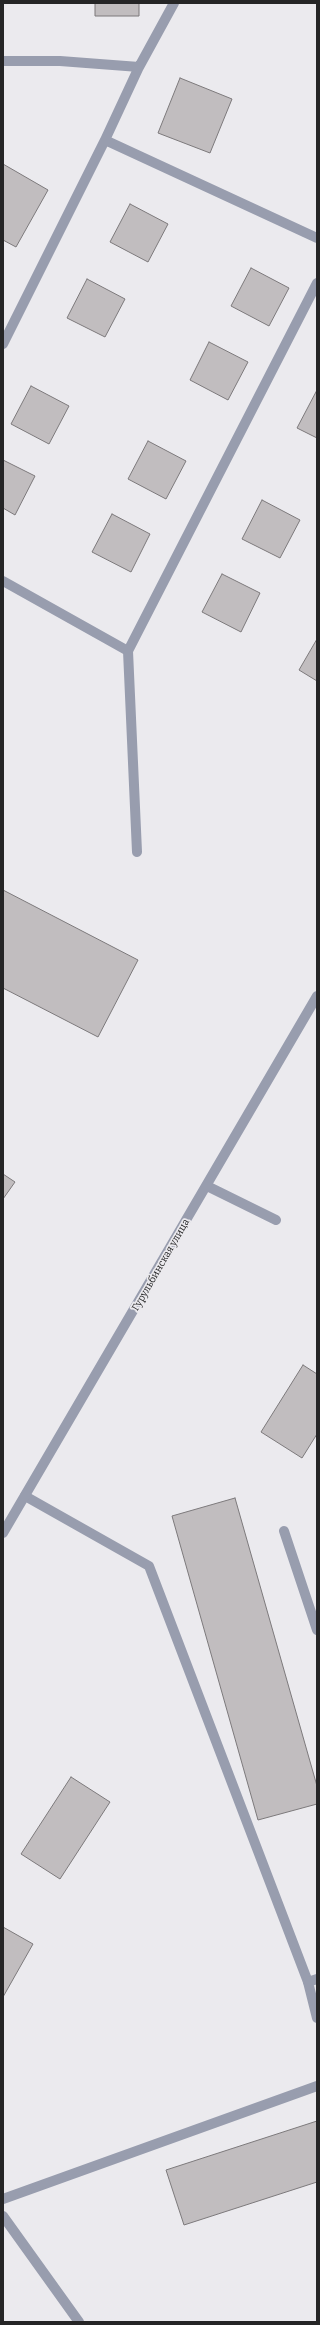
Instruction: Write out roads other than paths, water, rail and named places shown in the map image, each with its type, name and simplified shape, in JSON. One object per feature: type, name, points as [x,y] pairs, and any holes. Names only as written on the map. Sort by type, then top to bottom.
[{"type":"street","points":[[3,344],[105,140],[139,67],[174,3]]},
{"type":"street","points":[[3,61],[60,61],[139,67]]},
{"type":"street","points":[[105,140],[317,238]]},
{"type":"street","points":[[137,852],[128,651],[317,283]]},
{"type":"street","points":[[3,581],[128,651]]},
{"type":"street","name":"Гурульбинская улица","points":[[3,1533],[317,996]]},
{"type":"street","points":[[207,1186],[276,1220]]},
{"type":"street","points":[[25,1496],[149,1566],[312,1981],[317,2018]]},
{"type":"street","points":[[284,1531],[317,1630]]},
{"type":"street","points":[[3,2199],[317,2086]]},
{"type":"street","points":[[3,2216],[79,2322]]}]
